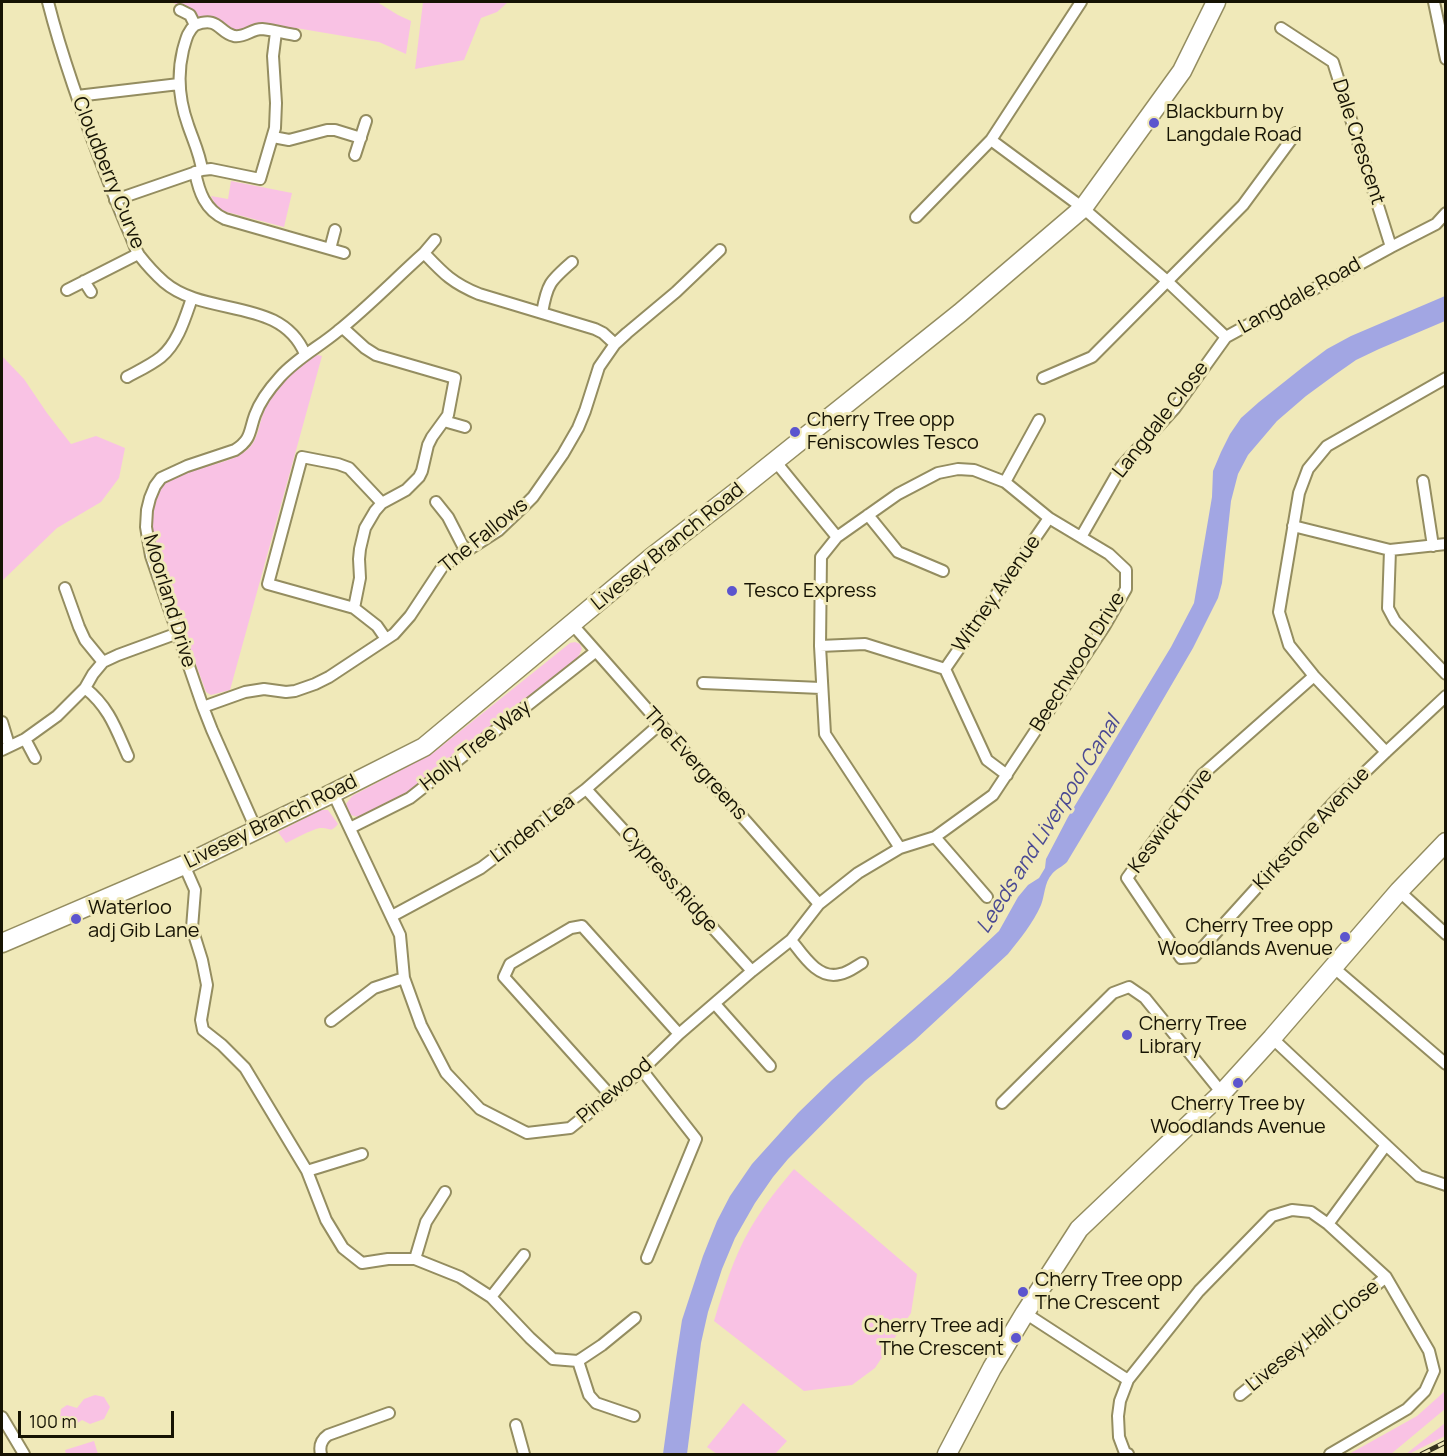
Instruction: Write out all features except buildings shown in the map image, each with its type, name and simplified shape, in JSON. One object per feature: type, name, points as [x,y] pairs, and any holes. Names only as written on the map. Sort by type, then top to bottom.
[{"type":"main road","name":"Livesey Branch Road","points":[[2,943],[184,865],[424,747],[652,557],[960,313],[1083,208],[1182,71],[1216,2]]},
{"type":"main road","points":[[947,1455],[992,1368],[1078,1229],[1222,1093],[1399,891],[1446,842]]},
{"type":"street","name":"Cloudberry Curve","points":[[48,2],[77,96],[115,200],[138,254],[171,288],[192,298],[274,320],[281,324],[298,340],[305,354]]},
{"type":"street","points":[[916,217],[991,140],[1082,2]]},
{"type":"street","points":[[1434,2],[1446,58]]},
{"type":"street","points":[[180,10],[190,15],[195,25]]},
{"type":"street","points":[[295,35],[259,29],[240,36],[231,35],[218,25],[209,22],[195,25],[187,34],[181,59],[179,84],[184,112],[197,148],[198,188],[209,209],[225,219],[344,253]]},
{"type":"street","name":"Dale Crescent","points":[[1281,28],[1333,62],[1391,247]]},
{"type":"street","points":[[115,200],[211,169],[260,179],[273,137],[276,116],[273,56],[276,32]]},
{"type":"street","points":[[77,96],[179,84]]},
{"type":"street","points":[[355,155],[366,121]]},
{"type":"street","points":[[273,137],[289,140],[335,130],[361,138]]},
{"type":"street","points":[[1043,378],[1092,357],[1243,205],[1296,133]]},
{"type":"street","name":"Langdale Road","points":[[991,140],[1083,208],[1166,280],[1226,337],[1436,224],[1446,213]]},
{"type":"street","points":[[330,249],[335,230]]},
{"type":"street","name":"Moorland Drive","points":[[256,830],[203,707],[151,556],[146,525],[150,498],[161,478],[243,445],[251,432],[254,416],[281,375],[305,354],[343,328],[435,240]]},
{"type":"street","name":"The Fallows","points":[[203,707],[245,692],[264,689],[286,692],[305,688],[328,677],[401,627],[440,569],[505,525],[533,497],[578,428],[598,367],[615,344],[676,292],[720,250]]},
{"type":"street","points":[[424,253],[449,278],[464,288],[595,329],[615,344]]},
{"type":"street","points":[[67,290],[138,254]]},
{"type":"street","points":[[542,313],[550,283],[572,262]]},
{"type":"street","points":[[84,281],[91,292]]},
{"type":"street","points":[[127,377],[149,358],[166,352],[171,346],[180,330],[192,298]]},
{"type":"street","points":[[343,328],[376,355],[455,378],[448,415],[428,445],[422,471],[406,490],[382,503],[362,537],[359,560],[360,578],[354,608]]},
{"type":"street","name":"Langdale Close","points":[[1081,537],[1121,467],[1175,408],[1226,337]]},
{"type":"street","points":[[1386,752],[1288,645],[1279,612],[1299,494],[1308,469],[1327,446],[1446,378]]},
{"type":"street","points":[[1005,482],[1039,420]]},
{"type":"street","points":[[444,422],[465,427]]},
{"type":"street","points":[[382,503],[349,468],[302,457],[268,584],[354,608],[377,626],[386,639]]},
{"type":"street","points":[[775,461],[837,537]]},
{"type":"street","name":"Beechwood Drive","points":[[858,873],[900,849],[935,837],[993,795],[1104,627],[1126,589],[1126,570],[1109,554],[1049,518],[1005,482],[974,470],[958,469],[938,473],[898,494],[837,537],[821,557],[819,646],[825,734],[900,849]]},
{"type":"street","points":[[1423,481],[1433,546]]},
{"type":"street","points":[[436,502],[448,517],[465,552]]},
{"type":"street","points":[[868,515],[898,552],[943,571]]},
{"type":"street","name":"Witney Avenue","points":[[945,669],[1049,518]]},
{"type":"street","points":[[1293,526],[1390,550],[1446,544]]},
{"type":"street","points":[[1390,550],[1388,608],[1395,621],[1446,674]]},
{"type":"street","points":[[65,588],[85,640],[103,662]]},
{"type":"street","name":"The Evergreens","points":[[572,624],[819,904]]},
{"type":"street","points":[[2,722],[5,748],[25,739],[57,716],[85,688],[103,662],[178,633]]},
{"type":"street","points":[[819,646],[865,644],[945,669],[987,760],[1007,775]]},
{"type":"street","name":"Holly Tree Way","points":[[350,828],[410,798],[595,652]]},
{"type":"street","name":"Keswick Drive","points":[[1180,958],[1127,878],[1202,775],[1314,676]]},
{"type":"street","points":[[703,683],[821,688]]},
{"type":"street","points":[[85,688],[97,698],[109,714],[128,756]]},
{"type":"street","name":"Kirkstone Avenue","points":[[1180,958],[1194,957],[1336,800],[1446,696]]},
{"type":"street","name":"Linden Lea","points":[[392,916],[481,868],[586,789],[660,724]]},
{"type":"street","points":[[25,739],[35,758]]},
{"type":"street","name":"Cypress Ridge","points":[[586,789],[752,971]]},
{"type":"street","name":"Pinewood","points":[[333,793],[400,935],[404,978],[421,1025],[446,1073],[480,1109],[527,1133],[570,1128],[611,1096],[679,1034],[791,940],[819,904],[858,873]]},
{"type":"street","points":[[935,837],[987,897]]},
{"type":"street","points":[[184,865],[195,890],[192,928],[207,985],[201,1020],[203,1030],[245,1068],[307,1171],[326,1220],[343,1248],[362,1263],[388,1259],[416,1259],[459,1278],[491,1297],[553,1359],[578,1361],[602,1346],[635,1318]]},
{"type":"street","points":[[1399,891],[1446,934]]},
{"type":"street","points":[[611,1096],[504,977],[510,964],[571,928],[582,926],[679,1034]]},
{"type":"street","points":[[791,940],[813,966],[827,976],[842,974],[862,963]]},
{"type":"street","points":[[1333,967],[1446,1064]]},
{"type":"street","points":[[330,1021],[374,988],[404,978]]},
{"type":"street","points":[[1002,1103],[1113,993],[1129,987],[1145,998],[1222,1093]]},
{"type":"street","points":[[715,1004],[770,1066]]},
{"type":"street","points":[[1272,1038],[1419,1176],[1446,1185]]},
{"type":"street","points":[[642,1070],[696,1139],[647,1258]]},
{"type":"street","points":[[1328,1224],[1386,1145]]},
{"type":"street","points":[[307,1171],[362,1154]]},
{"type":"street","points":[[416,1259],[426,1222],[445,1192]]},
{"type":"street","points":[[1128,1455],[1119,1437],[1118,1416],[1120,1401],[1128,1380],[1199,1291],[1272,1216],[1292,1210],[1311,1212],[1328,1224],[1386,1277],[1429,1351],[1434,1371],[1425,1391],[1407,1408],[1330,1455]]},
{"type":"street","points":[[491,1297],[524,1255]]},
{"type":"street","name":"Livesey Hall Close","points":[[1240,1395],[1386,1277]]},
{"type":"street","points":[[1024,1313],[1128,1380]]},
{"type":"street","points":[[578,1361],[589,1395],[596,1403],[634,1416]]},
{"type":"street","points":[[321,1455],[322,1438],[389,1413]]},
{"type":"street","points":[[2,1417],[24,1455]]},
{"type":"street","points":[[516,1425],[524,1455]]},
{"type":"shaded area","points":[[171,2],[377,2],[411,21],[406,54],[379,42],[296,28],[294,31],[236,32],[211,19],[199,18],[190,10]]},
{"type":"shaded area","points":[[423,2],[508,2],[497,12],[481,18],[464,60],[415,69]]},
{"type":"shaded area","points":[[231,181],[292,193],[284,227],[223,211],[215,204],[211,196],[228,199]]},
{"type":"shaded area","points":[[317,355],[322,356],[230,690],[211,695],[206,692],[156,560],[153,547],[153,506],[160,489],[175,476],[232,459],[250,447],[257,436],[267,405],[278,387],[300,366]]},
{"type":"shaded area","points":[[2,356],[24,379],[71,444],[96,436],[125,448],[119,478],[101,502],[57,528],[2,581]]},
{"type":"shaded area","points":[[570,643],[580,644],[582,649],[575,663],[408,795],[361,818],[351,815],[346,804],[352,796],[433,753]]},
{"type":"shaded area","points":[[321,810],[328,810],[338,824],[333,829],[316,829],[286,843],[278,832]]},
{"type":"shaded area","points":[[794,1169],[917,1274],[911,1313],[875,1368],[852,1385],[804,1391],[714,1321],[729,1274],[744,1240],[765,1206]]},
{"type":"shaded area","points":[[1445,1391],[1445,1409],[1391,1454],[1349,1454],[1417,1416]]},
{"type":"shaded area","points":[[95,1395],[104,1397],[110,1407],[104,1419],[90,1424],[82,1420],[73,1426],[65,1426],[60,1419],[61,1409],[67,1405],[77,1408],[84,1399]]},
{"type":"shaded area","points":[[743,1403],[787,1441],[775,1454],[717,1454],[707,1447]]},
{"type":"shaded area","points":[[1445,1423],[1445,1436],[1406,1454]]},
{"type":"shaded area","points":[[94,1441],[98,1454],[66,1454],[65,1450]]},
{"type":"water","points":[[1445,296],[1445,321],[1356,360],[1306,396],[1277,421],[1248,455],[1238,474],[1231,501],[1222,583],[1218,598],[1193,648],[1109,792],[1067,862],[1049,878],[1038,912],[1008,954],[915,1040],[865,1081],[788,1159],[755,1203],[735,1238],[708,1312],[701,1343],[687,1454],[663,1454],[682,1320],[703,1256],[730,1196],[752,1164],[798,1113],[999,931],[1018,897],[1028,885],[1039,878],[1045,868],[1046,859],[1068,817],[1171,647],[1194,603],[1212,497],[1213,471],[1230,434],[1241,418],[1259,402],[1327,349],[1351,336]]},
{"type":"railway","points":[[1422,1454],[1446,1442]]},
{"type":"place","name":"Blackburn by Langdale Road","points":[[1154,123]]},
{"type":"place","name":"Cherry Tree opp Feniscowles Tesco","points":[[795,432]]},
{"type":"place","name":"Tesco Express","points":[[732,591]]},
{"type":"place","name":"Waterloo adj Gib Lane","points":[[76,919]]},
{"type":"place","name":"Cherry Tree opp Woodlands Avenue","points":[[1345,937]]},
{"type":"place","name":"Cherry Tree Library","points":[[1127,1035]]},
{"type":"place","name":"Cherry Tree by Woodlands Avenue","points":[[1238,1083]]},
{"type":"place","name":"Cherry Tree opp The Crescent","points":[[1023,1292]]},
{"type":"place","name":"Cherry Tree adj The Crescent","points":[[1016,1338]]},
{"type":"water label","name":"Leeds and Liverpool Canal","points":[[1049,825]]}]
